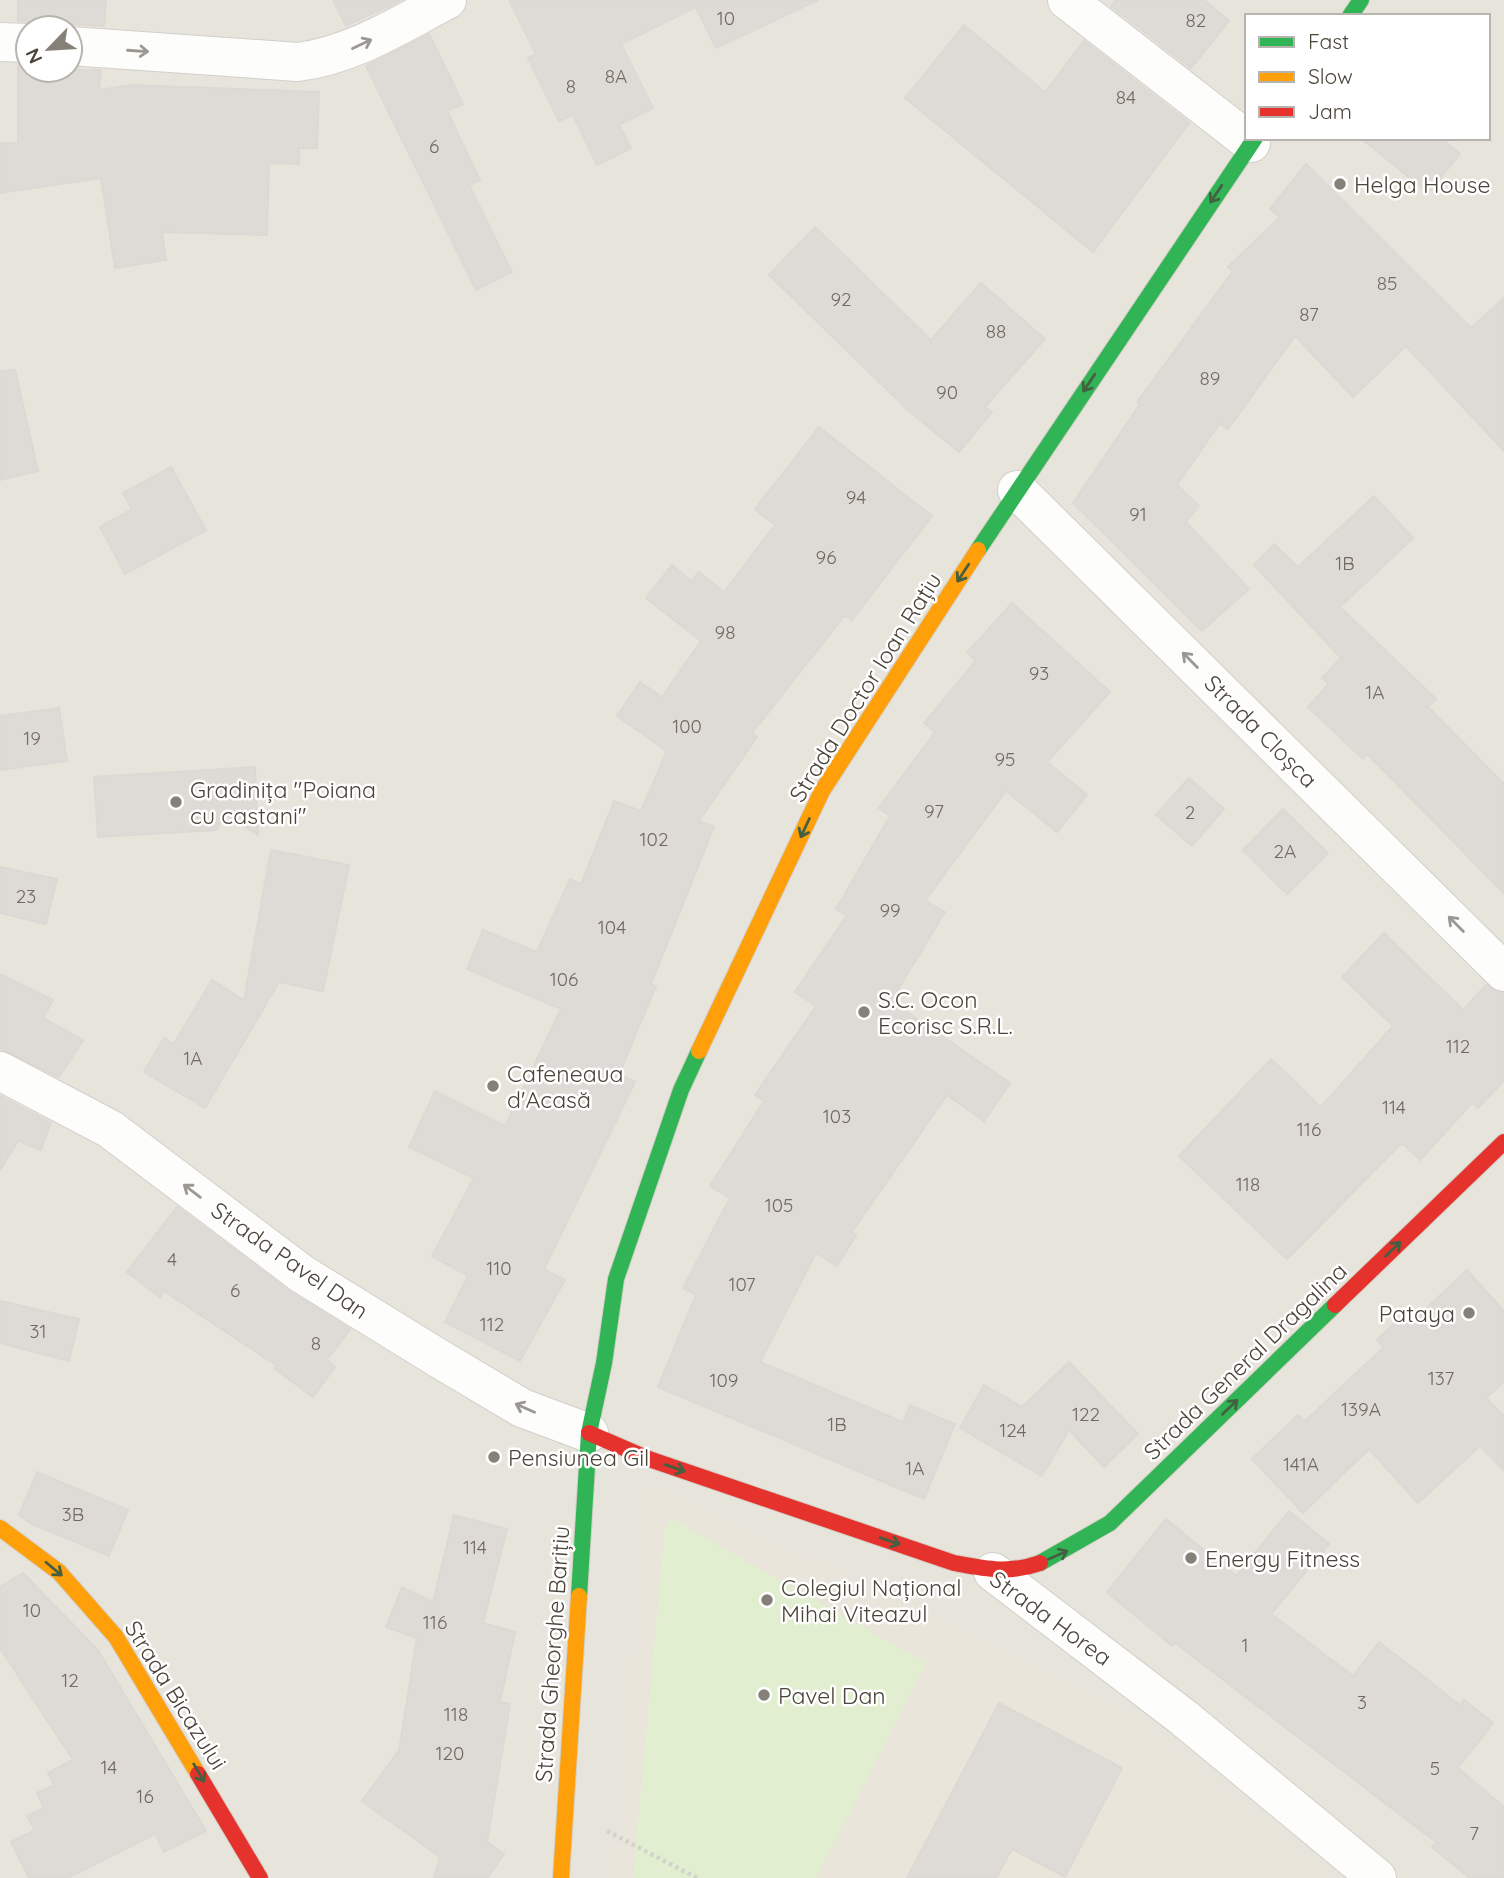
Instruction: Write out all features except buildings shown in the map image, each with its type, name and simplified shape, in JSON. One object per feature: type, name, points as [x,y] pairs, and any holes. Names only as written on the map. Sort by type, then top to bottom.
[{"type":"main road","name":"Strada Doctor Ioan Rațiu","points":[[589,1433],[604,1363],[616,1279],[684,1082],[822,791],[1017,490],[1253,140]]},
{"type":"main road","name":"Strada General Dragalina","points":[[993,1572],[1032,1566],[1067,1551],[1110,1523],[1504,1143]]},
{"type":"main road","name":"Strada Horea","points":[[589,1433],[691,1473],[954,1563],[993,1572]]},
{"type":"main road","name":"Strada Gheorghe Barițiu","points":[[561,1878],[589,1433]]},
{"type":"main road","name":"Strada Bicazului","points":[[0,1528],[59,1572],[116,1637],[260,1878]]},
{"type":"street","points":[[84,47],[298,62],[325,58],[358,47],[447,0]]},
{"type":"street","points":[[1067,0],[1245,134]]},
{"type":"street","name":"Strada Cloșca","points":[[1017,490],[1504,972]]},
{"type":"street","name":"Strada Pavel Dan","points":[[0,1072],[110,1129],[302,1274],[438,1359],[522,1408],[589,1433]]},
{"type":"street","name":"Strada Horea","points":[[993,1572],[1184,1717],[1377,1878]]},
{"type":"path","points":[[565,1810],[697,1878]]},
{"type":"shaded area","points":[[0,0],[1504,0],[1504,1878],[0,1878]]},
{"type":"shaded area","name":"Colegiul Național Mihai Viteazul","points":[[652,1483],[1133,1716],[1328,1878],[616,1878]]},
{"type":"green space","points":[[672,1519],[926,1663],[816,1878],[633,1878],[665,1526]]},
{"type":"traffic: fast","points":[[1351,14],[1361,0]]},
{"type":"traffic: fast","points":[[978,550],[1254,140]]},
{"type":"traffic: fast","points":[[579,1596],[589,1433],[604,1363],[616,1279],[681,1090],[699,1051]]},
{"type":"traffic: fast","points":[[1040,1563],[1110,1523],[1335,1305]]},
{"type":"traffic: slow","points":[[699,1051],[822,791],[978,550]]},
{"type":"traffic: slow","points":[[0,1528],[59,1572],[116,1637],[198,1774]]},
{"type":"traffic: slow","points":[[561,1878],[579,1596]]},
{"type":"traffic: jam","points":[[1335,1305],[1504,1142]]},
{"type":"traffic: jam","points":[[589,1433],[649,1459],[954,1563],[987,1569],[1018,1568],[1040,1563]]},
{"type":"traffic: jam","points":[[198,1774],[260,1878]]},
{"type":"place","name":"Helga House","points":[[1340,184]]},
{"type":"place","name":"Gradinița \"Poiana cu castani\"","points":[[176,802]]},
{"type":"place","name":"S.C. Ocon Ecorisc S.R.L.","points":[[864,1012]]},
{"type":"place","name":"Cafeneaua d'Acasă","points":[[493,1086]]},
{"type":"place","name":"Pataya","points":[[1469,1313]]},
{"type":"place","name":"Pensiunea Gil","points":[[494,1457]]},
{"type":"place","name":"Energy Fitness","points":[[1191,1558]]},
{"type":"place","name":"Colegiul Național Mihai Viteazul","points":[[767,1600]]},
{"type":"place","name":"Pavel Dan","points":[[764,1695]]}]
